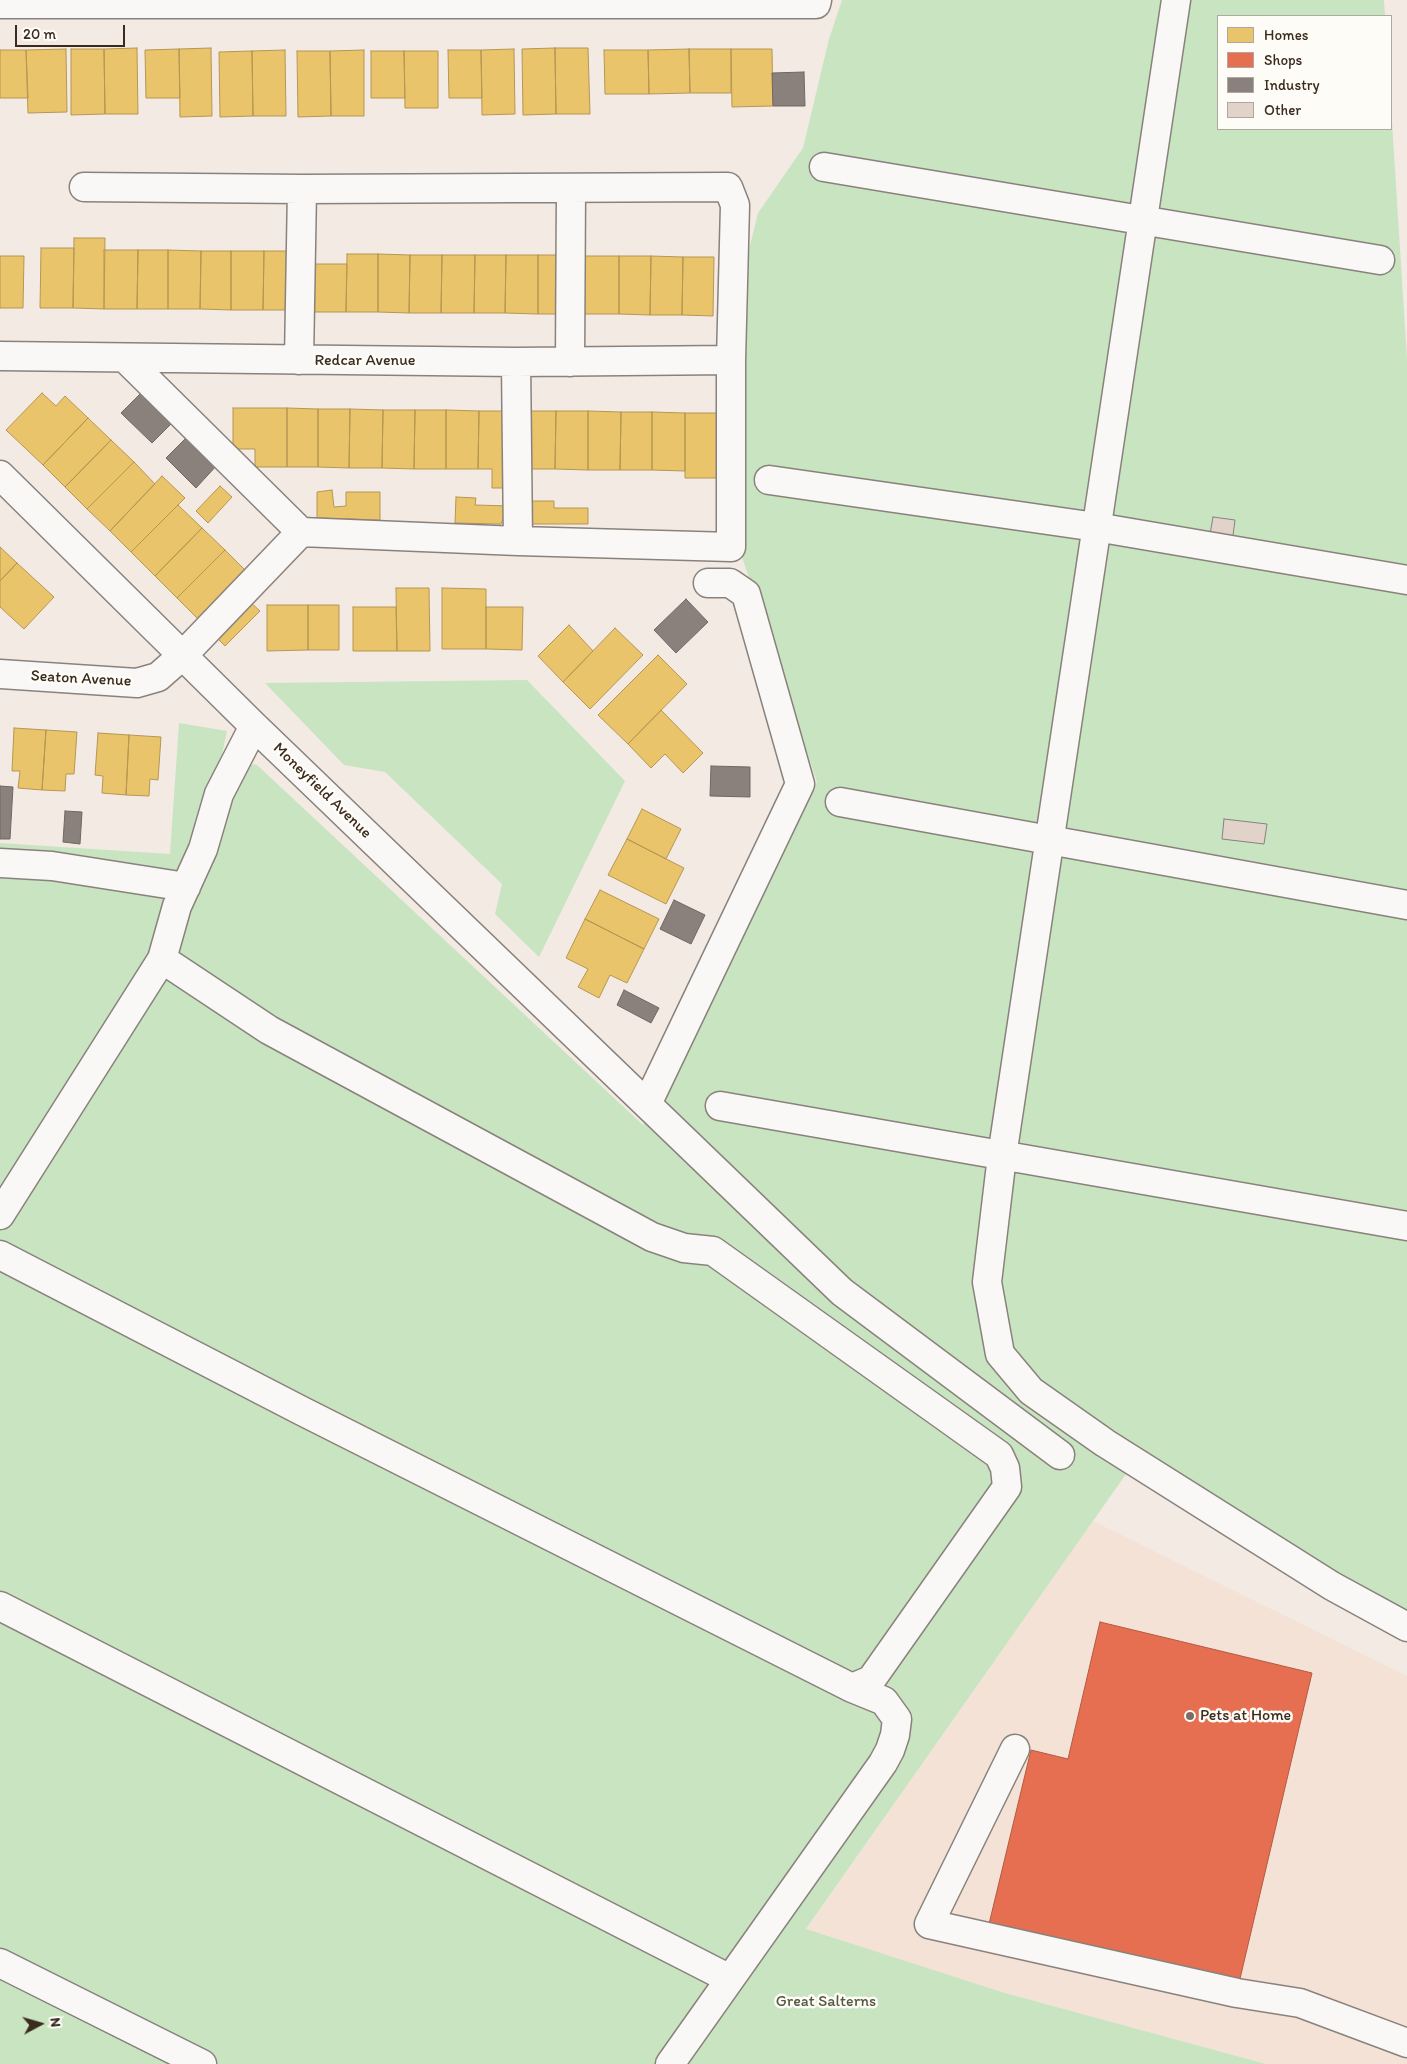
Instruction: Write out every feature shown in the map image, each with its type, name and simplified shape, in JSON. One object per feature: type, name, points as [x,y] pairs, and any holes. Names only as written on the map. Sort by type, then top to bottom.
[{"type":"street","points":[[1176,0],[1002,1156],[987,1282],[1000,1354],[1031,1391],[1105,1443],[1332,1586],[1407,1627]]},
{"type":"street","points":[[0,4],[816,2]]},
{"type":"street","points":[[824,167],[1380,260]]},
{"type":"street","points":[[84,187],[302,189],[728,187],[735,205],[731,360],[731,547],[518,542],[301,532],[125,358]]},
{"type":"street","points":[[299,360],[302,189]]},
{"type":"street","points":[[570,189],[570,362]]},
{"type":"street","name":"Redcar Avenue","points":[[0,356],[516,362],[731,360]]},
{"type":"street","points":[[516,362],[518,542]]},
{"type":"street","name":"Moneyfield Avenue","points":[[0,475],[254,726],[842,1292],[1060,1454]]},
{"type":"street","points":[[769,480],[1096,527],[1407,580]]},
{"type":"street","name":"Seaton Avenue","points":[[0,674],[137,683],[158,678],[183,655],[301,532]]},
{"type":"street","points":[[647,1104],[800,784],[746,594],[730,583],[708,583]]},
{"type":"street","points":[[0,1215],[162,959],[176,906],[203,849],[219,794],[254,726]]},
{"type":"street","points":[[840,802],[1407,905]]},
{"type":"street","points":[[0,863],[52,866],[186,886]]},
{"type":"street","points":[[162,959],[269,1030],[652,1237],[684,1248],[713,1251],[999,1455],[1005,1468],[1006,1487],[871,1680],[852,1688]]},
{"type":"street","points":[[720,1106],[1407,1226]]},
{"type":"street","points":[[0,1255],[293,1406],[852,1688],[884,1701],[897,1718],[895,1735],[890,1750],[872,1779],[670,2064]]},
{"type":"street","points":[[0,1606],[730,1979]]},
{"type":"street","points":[[1014,1749],[929,1924],[1238,1993],[1300,2003],[1407,2043]]},
{"type":"street","points":[[0,1963],[202,2064]]},
{"type":"shaded area","points":[[1093,1521],[1407,1676],[1407,2064],[1266,2064],[1005,1993],[806,1930]]},
{"type":"green space","name":"Great Salterns","points":[[842,0],[1384,0],[1385,15],[1217,15],[1217,130],[1392,130],[1392,122],[1407,359],[1407,1617],[1138,1457],[806,1929],[1005,1993],[1266,2064],[0,2064],[0,843],[170,854],[179,723],[227,731],[221,759],[257,765],[643,1125],[817,782],[740,551],[744,270],[758,213],[803,148],[829,39]]},
{"type":"green space","points":[[527,680],[625,781],[539,957],[495,914],[502,884],[385,772],[344,765],[265,683]]},
{"type":"building: Homes","points":[[137,48],[138,114],[105,114],[104,49]]},
{"type":"building: Homes","points":[[211,48],[212,116],[180,117],[179,49]]},
{"type":"building: Homes","points":[[555,48],[556,114],[523,115],[522,49]]},
{"type":"building: Homes","points":[[555,48],[588,48],[590,114],[556,114]]},
{"type":"building: Homes","points":[[66,49],[67,112],[28,113],[26,50]]},
{"type":"building: Homes","points":[[71,49],[104,49],[105,114],[71,115]]},
{"type":"building: Homes","points":[[179,49],[180,98],[146,98],[145,50]]},
{"type":"building: Homes","points":[[514,49],[515,114],[482,115],[481,50]]},
{"type":"building: Homes","points":[[689,49],[690,93],[649,94],[648,50]]},
{"type":"building: Homes","points":[[689,49],[731,49],[731,93],[690,93]]},
{"type":"building: Homes","points":[[731,49],[772,49],[773,106],[732,107]]},
{"type":"building: Homes","points":[[0,50],[26,50],[28,98],[0,98]]},
{"type":"building: Homes","points":[[285,50],[286,116],[253,116],[252,51]]},
{"type":"building: Homes","points":[[364,50],[364,116],[331,116],[330,51]]},
{"type":"building: Homes","points":[[448,50],[481,50],[482,98],[449,98]]},
{"type":"building: Homes","points":[[604,50],[648,50],[649,94],[605,94]]},
{"type":"building: Homes","points":[[252,51],[253,116],[220,117],[219,52]]},
{"type":"building: Homes","points":[[297,51],[330,51],[331,116],[298,117]]},
{"type":"building: Homes","points":[[371,51],[404,51],[405,98],[371,98]]},
{"type":"building: Homes","points":[[404,51],[438,51],[438,108],[405,108]]},
{"type":"building: Homes","points":[[74,238],[105,238],[104,309],[73,308]]},
{"type":"building: Homes","points":[[41,248],[74,248],[73,308],[40,308]]},
{"type":"building: Homes","points":[[104,250],[138,250],[137,309],[104,309]]},
{"type":"building: Homes","points":[[138,250],[168,250],[168,309],[137,309]]},
{"type":"building: Homes","points":[[168,250],[201,251],[200,309],[168,309]]},
{"type":"building: Homes","points":[[201,251],[231,251],[231,310],[200,309]]},
{"type":"building: Homes","points":[[231,251],[264,251],[263,310],[231,310]]},
{"type":"building: Homes","points":[[264,251],[295,251],[295,310],[263,310]]},
{"type":"building: Homes","points":[[347,254],[378,254],[378,312],[346,312]]},
{"type":"building: Homes","points":[[378,254],[410,255],[409,313],[378,312]]},
{"type":"building: Homes","points":[[410,255],[442,255],[441,313],[409,313]]},
{"type":"building: Homes","points":[[442,255],[475,255],[474,313],[441,313]]},
{"type":"building: Homes","points":[[475,255],[506,255],[505,313],[474,313]]},
{"type":"building: Homes","points":[[506,255],[538,255],[538,314],[505,313]]},
{"type":"building: Homes","points":[[538,255],[570,255],[569,314],[538,314]]},
{"type":"building: Homes","points":[[0,256],[24,256],[23,308],[0,308]]},
{"type":"building: Homes","points":[[584,256],[619,256],[619,314],[584,314]]},
{"type":"building: Homes","points":[[619,256],[651,256],[650,315],[619,314]]},
{"type":"building: Homes","points":[[651,256],[683,257],[682,315],[650,315]]},
{"type":"building: Homes","points":[[683,257],[714,257],[713,316],[682,315]]},
{"type":"building: Homes","points":[[307,264],[347,264],[346,312],[307,312]]},
{"type":"building: Homes","points":[[42,393],[56,406],[65,396],[88,418],[43,465],[6,430]]},
{"type":"building: Homes","points":[[233,408],[287,408],[287,467],[255,467],[255,449],[233,449]]},
{"type":"building: Homes","points":[[287,408],[318,409],[318,467],[287,467]]},
{"type":"building: Homes","points":[[318,409],[350,409],[349,468],[318,467]]},
{"type":"building: Homes","points":[[350,409],[383,410],[382,468],[349,468]]},
{"type":"building: Homes","points":[[383,410],[415,410],[414,469],[382,468]]},
{"type":"building: Homes","points":[[415,410],[446,410],[446,469],[414,469]]},
{"type":"building: Homes","points":[[446,410],[479,411],[478,469],[446,469]]},
{"type":"building: Homes","points":[[479,411],[511,411],[509,488],[492,488],[492,469],[478,469]]},
{"type":"building: Homes","points":[[523,411],[556,411],[555,469],[522,469]]},
{"type":"building: Homes","points":[[556,411],[588,411],[588,470],[555,469]]},
{"type":"building: Homes","points":[[588,411],[621,412],[620,470],[588,470]]},
{"type":"building: Homes","points":[[621,412],[652,412],[652,470],[620,470]]},
{"type":"building: Homes","points":[[652,412],[685,413],[685,471],[652,470]]},
{"type":"building: Homes","points":[[685,413],[719,413],[719,478],[685,478]]},
{"type":"building: Homes","points":[[88,418],[111,440],[65,487],[43,465]]},
{"type":"building: Homes","points":[[111,440],[134,462],[87,509],[65,487]]},
{"type":"building: Homes","points":[[134,462],[155,484],[110,531],[87,509]]},
{"type":"building: Homes","points":[[162,476],[185,498],[131,552],[110,531]]},
{"type":"building: Homes","points":[[220,486],[232,497],[208,523],[196,511]]},
{"type":"building: Homes","points":[[332,490],[334,507],[346,506],[346,492],[380,492],[380,520],[317,518],[317,492]]},
{"type":"building: Homes","points":[[456,497],[476,498],[475,505],[509,506],[501,524],[455,523]]},
{"type":"building: Homes","points":[[525,501],[554,501],[554,508],[588,508],[588,524],[525,524]]},
{"type":"building: Homes","points":[[178,505],[202,528],[155,576],[131,552]]},
{"type":"building: Homes","points":[[202,528],[225,550],[177,598],[155,576]]},
{"type":"building: Homes","points":[[0,547],[17,563],[0,581]]},
{"type":"building: Homes","points":[[225,550],[248,573],[200,621],[177,598]]},
{"type":"building: Homes","points":[[17,563],[54,597],[24,629],[0,607],[0,581]]},
{"type":"building: Homes","points":[[396,588],[429,588],[430,651],[397,651]]},
{"type":"building: Homes","points":[[442,588],[486,589],[486,649],[442,649]]},
{"type":"building: Homes","points":[[248,600],[260,611],[225,646],[214,635]]},
{"type":"building: Homes","points":[[267,605],[308,605],[308,650],[267,651]]},
{"type":"building: Homes","points":[[308,605],[339,605],[339,650],[308,650]]},
{"type":"building: Homes","points":[[353,607],[396,607],[397,651],[353,651]]},
{"type":"building: Homes","points":[[486,607],[523,607],[522,650],[486,649]]},
{"type":"building: Homes","points":[[569,625],[593,651],[563,682],[538,656]]},
{"type":"building: Homes","points":[[615,628],[643,655],[590,709],[563,682]]},
{"type":"building: Homes","points":[[658,655],[687,684],[628,744],[598,715]]},
{"type":"building: Homes","points":[[661,710],[703,753],[683,773],[665,754],[651,768],[628,744]]},
{"type":"building: Homes","points":[[14,728],[46,730],[42,790],[18,788],[20,771],[12,771]]},
{"type":"building: Homes","points":[[46,730],[77,732],[74,774],[66,774],[65,791],[42,790]]},
{"type":"building: Homes","points":[[98,733],[129,735],[126,795],[102,793],[103,776],[95,775]]},
{"type":"building: Homes","points":[[129,735],[161,737],[158,780],[150,779],[149,796],[126,795]]},
{"type":"building: Homes","points":[[642,809],[681,829],[666,859],[627,839]]},
{"type":"building: Homes","points":[[627,839],[684,868],[666,904],[608,875]]},
{"type":"building: Homes","points":[[600,890],[659,919],[644,949],[585,919]]},
{"type":"building: Homes","points":[[585,919],[644,949],[627,983],[610,975],[599,998],[578,987],[588,969],[566,958]]},
{"type":"building: Shops","points":[[1100,1622],[1312,1673],[1239,1983],[989,1924],[1031,1750],[1068,1759]]},
{"type":"building: Industry","points":[[804,72],[805,106],[773,106],[772,73]]},
{"type":"building: Industry","points":[[143,391],[173,422],[152,443],[121,413]]},
{"type":"building: Industry","points":[[189,435],[218,464],[196,488],[166,458]]},
{"type":"building: Industry","points":[[686,599],[708,622],[676,653],[654,630]]},
{"type":"building: Industry","points":[[711,766],[750,767],[750,797],[710,796]]},
{"type":"building: Industry","points":[[0,786],[13,787],[10,839],[0,839]]},
{"type":"building: Industry","points":[[65,811],[82,812],[80,844],[63,842]]},
{"type":"building: Industry","points":[[674,900],[705,915],[691,944],[660,929]]},
{"type":"building: Industry","points":[[624,990],[659,1008],[651,1023],[617,1005]]},
{"type":"building: Other","points":[[1213,517],[1235,520],[1232,543],[1209,540]]},
{"type":"building: Other","points":[[1224,819],[1267,824],[1264,844],[1222,839]]},
{"type":"place","name":"Pets at Home","points":[[1190,1716]]}]
